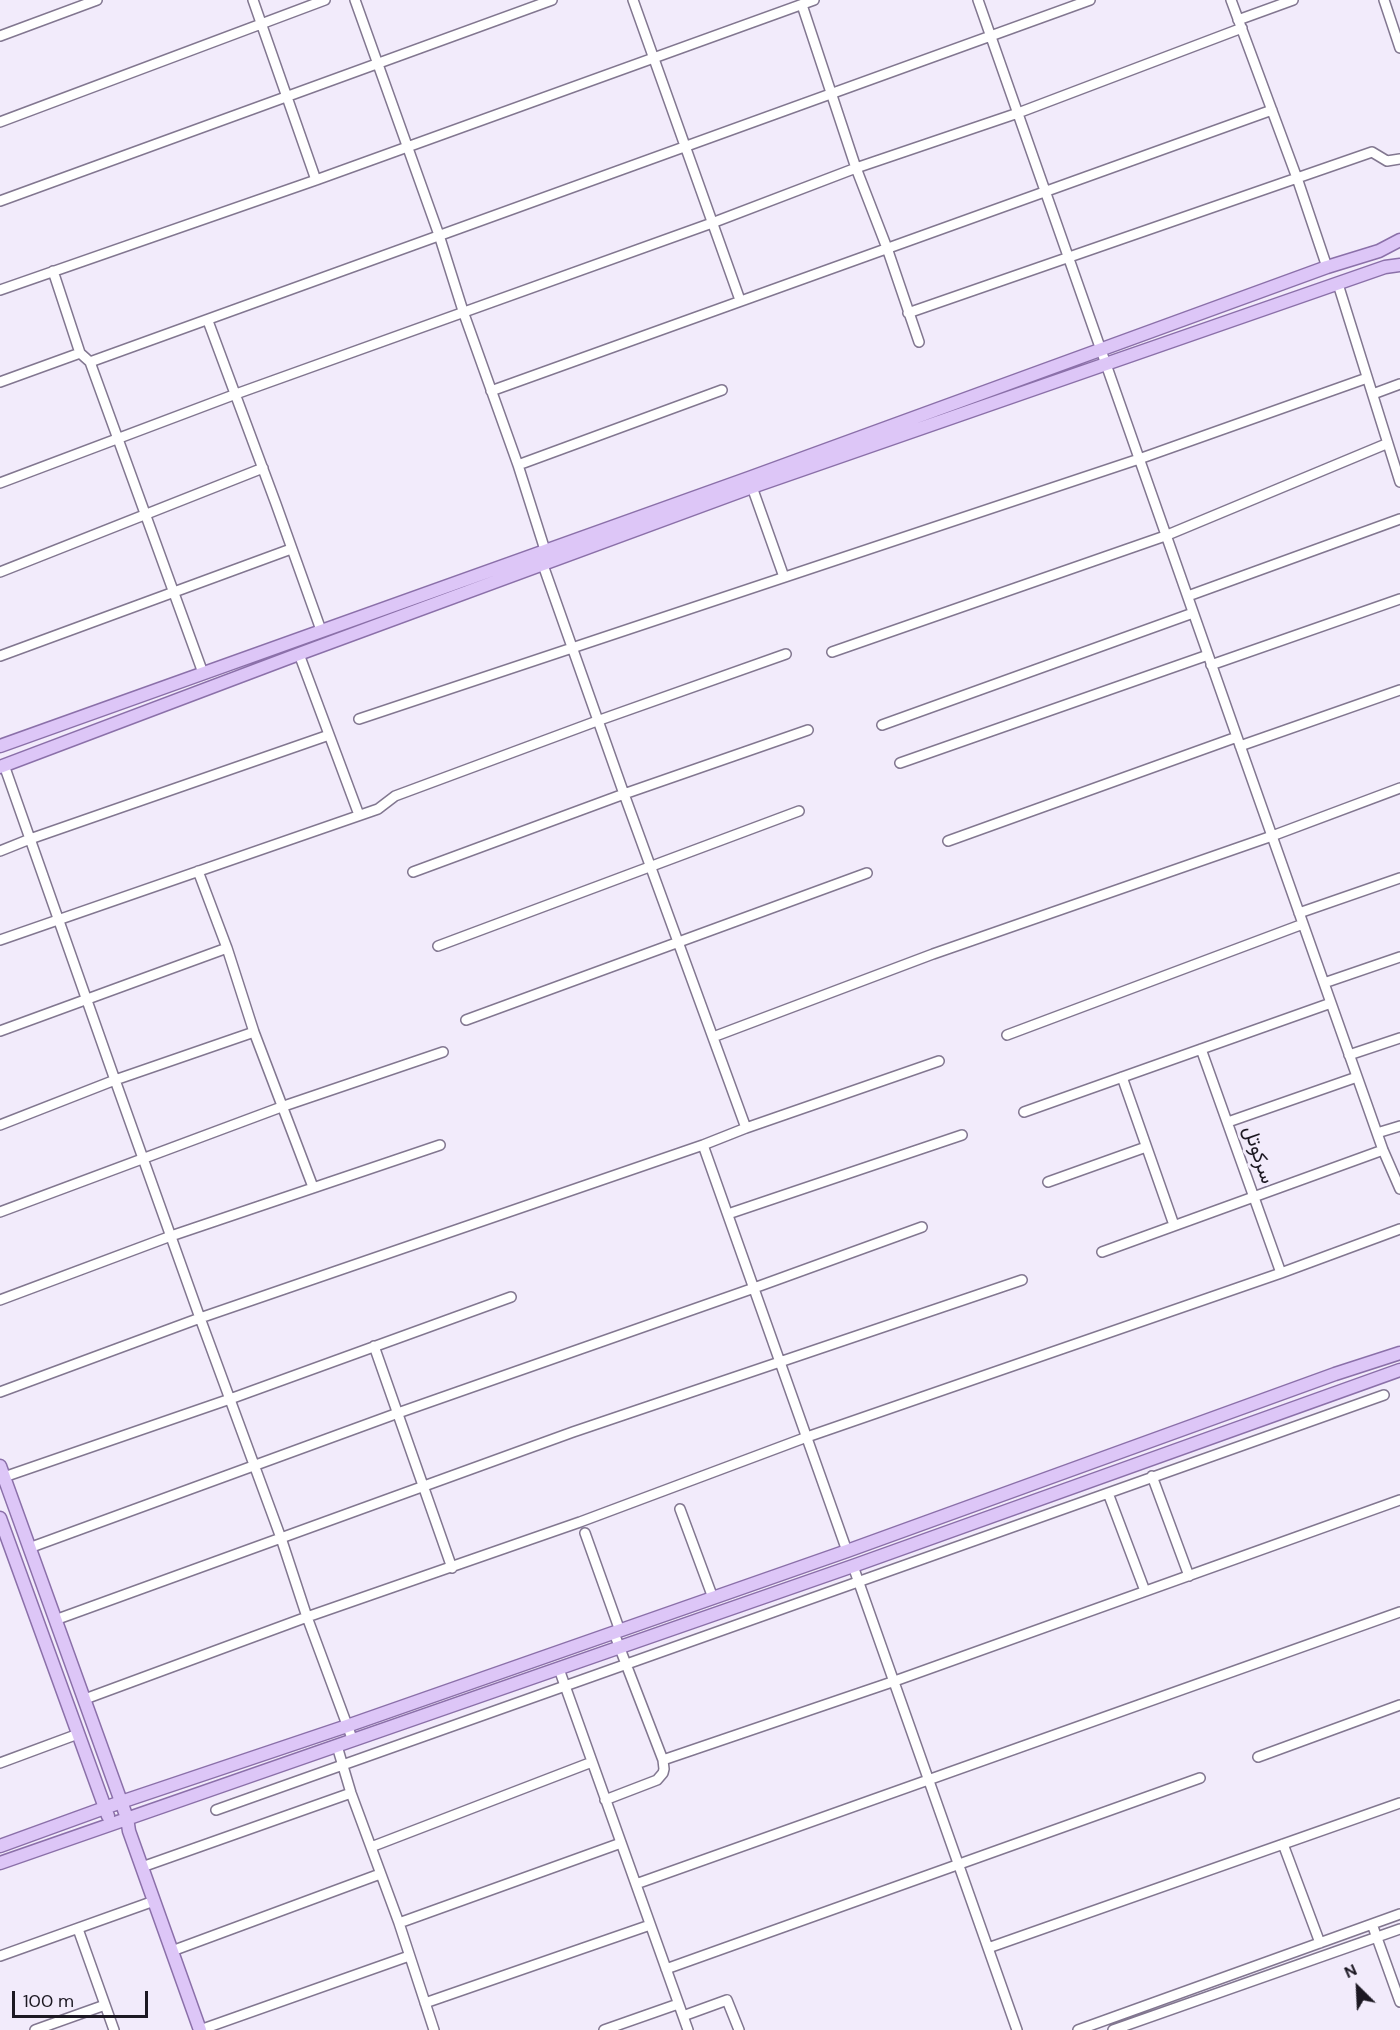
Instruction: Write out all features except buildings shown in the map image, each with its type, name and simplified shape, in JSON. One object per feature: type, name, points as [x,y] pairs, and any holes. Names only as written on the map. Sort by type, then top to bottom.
[{"type":"main road","points":[[0,746],[1327,267],[1379,251],[1400,240]]},
{"type":"main road","points":[[2,766],[752,487],[1385,267],[1400,265]]},
{"type":"main road","points":[[456,582],[460,595]]},
{"type":"main road","points":[[0,1846],[121,1802],[617,1632],[1335,1374],[1400,1353]]},
{"type":"main road","points":[[1374,1362],[1374,1370],[1381,1377]]},
{"type":"main road","points":[[0,1863],[853,1566],[1400,1370]]},
{"type":"main road","points":[[1335,1374],[1339,1382],[1339,1390]]},
{"type":"main road","points":[[2,1471],[85,1699],[200,2030]]},
{"type":"main road","points":[[0,1518],[111,1824]]},
{"type":"main road","points":[[783,1573],[781,1583],[789,1588]]},
{"type":"main road","points":[[743,1587],[748,1588],[752,1593],[752,1598],[748,1602]]},
{"type":"main road","points":[[111,1824],[129,1831]]},
{"type":"street","points":[[0,36],[97,0]]},
{"type":"street","points":[[253,0],[316,180]]},
{"type":"street","points":[[0,123],[324,0]]},
{"type":"street","points":[[356,0],[439,235],[545,550]]},
{"type":"street","points":[[0,201],[552,0]]},
{"type":"street","points":[[633,0],[740,300]]},
{"type":"street","points":[[0,290],[316,180],[814,0]]},
{"type":"street","points":[[978,0],[1349,1055],[1383,1150],[1400,1189]]},
{"type":"street","points":[[90,362],[1090,0]]},
{"type":"street","points":[[1231,0],[1297,178],[1327,267]]},
{"type":"street","points":[[0,483],[236,394],[464,314],[856,168],[1018,113],[1240,24],[1293,0]]},
{"type":"street","points":[[1384,0],[1400,48]]},
{"type":"street","points":[[802,4],[856,168],[887,248],[919,342]]},
{"type":"street","points":[[491,391],[1044,190],[1272,110]]},
{"type":"street","points":[[908,313],[1372,152],[1387,161],[1400,159]]},
{"type":"street","points":[[53,271],[80,353],[90,362],[203,673]]},
{"type":"street","points":[[1338,284],[1373,394],[1386,444],[1399,476]]},
{"type":"street","points":[[208,321],[321,630]]},
{"type":"street","points":[[0,382],[80,353]]},
{"type":"street","points":[[359,718],[1139,459],[1367,378]]},
{"type":"street","points":[[1373,394],[1400,384]]},
{"type":"street","points":[[518,465],[722,390]]},
{"type":"street","points":[[832,652],[1165,536],[1386,444]]},
{"type":"street","points":[[0,572],[263,468]]},
{"type":"street","points":[[752,487],[784,577]]},
{"type":"street","points":[[1188,596],[1400,519]]},
{"type":"street","points":[[0,656],[291,549]]},
{"type":"street","points":[[543,565],[574,648],[597,721],[746,1128]]},
{"type":"street","points":[[900,764],[1400,599]]},
{"type":"street","points":[[882,725],[1193,613]]},
{"type":"street","points":[[299,654],[359,815]]},
{"type":"street","points":[[0,939],[378,809],[395,796],[786,654]]},
{"type":"street","points":[[948,841],[1238,742],[1400,690]]},
{"type":"street","points":[[413,872],[624,794],[808,730]]},
{"type":"street","points":[[0,851],[329,735]]},
{"type":"street","points":[[2,766],[200,1318],[282,1538],[307,1617],[352,1741]]},
{"type":"street","points":[[713,1037],[944,950],[1272,836],[1400,788]]},
{"type":"street","points":[[438,946],[799,811]]},
{"type":"street","points":[[198,871],[227,948],[254,1032],[313,1186]]},
{"type":"street","points":[[466,1020],[867,873]]},
{"type":"street","points":[[1299,913],[1400,878]]},
{"type":"street","points":[[1007,1035],[1303,924]]},
{"type":"street","points":[[0,1031],[227,948]]},
{"type":"street","points":[[1324,983],[1400,957]]},
{"type":"street","points":[[1024,1112],[1331,1002]]},
{"type":"street","points":[[0,1125],[115,1080],[254,1032]]},
{"type":"street","points":[[1349,1055],[1400,1038]]},
{"type":"street","name":"سرکوتل","points":[[1202,1048],[1281,1273]]},
{"type":"street","points":[[0,1212],[284,1106],[443,1052]]},
{"type":"street","points":[[0,1392],[200,1318],[703,1145],[939,1061]]},
{"type":"street","points":[[1122,1077],[1174,1225]]},
{"type":"street","points":[[1228,1122],[1357,1077]]},
{"type":"street","points":[[1377,1133],[1400,1126]]},
{"type":"street","points":[[728,1214],[962,1135]]},
{"type":"street","points":[[0,1300],[171,1236],[313,1186],[440,1145]]},
{"type":"street","points":[[703,1145],[847,1551]]},
{"type":"street","points":[[1048,1182],[1146,1147]]},
{"type":"street","points":[[1102,1252],[1383,1150]]},
{"type":"street","points":[[29,1548],[398,1413],[922,1227]]},
{"type":"street","points":[[85,1699],[307,1617],[452,1568],[807,1437],[1281,1273],[1400,1229]]},
{"type":"street","points":[[55,1620],[573,1432],[1022,1280]]},
{"type":"street","points":[[2,1471],[230,1399],[511,1297]]},
{"type":"street","points":[[374,1346],[452,1568]]},
{"type":"street","points":[[216,1810],[1384,1395]]},
{"type":"street","points":[[1152,1476],[1189,1576]]},
{"type":"street","points":[[1108,1493],[1145,1591]]},
{"type":"street","points":[[663,1760],[892,1682],[1400,1500]]},
{"type":"street","points":[[680,1509],[713,1598]]},
{"type":"street","points":[[585,1533],[617,1632],[619,1648],[663,1760],[663,1773],[657,1780],[605,1800]]},
{"type":"street","points":[[853,1566],[892,1682],[1017,2030]]},
{"type":"street","points":[[636,1884],[1400,1612]]},
{"type":"street","points":[[559,1669],[688,2030]]},
{"type":"street","points":[[1258,1757],[1400,1705]]},
{"type":"street","points":[[0,1763],[78,1734]]},
{"type":"street","points":[[337,1746],[351,1793],[399,1923],[434,2030]]},
{"type":"street","points":[[371,1846],[592,1762]]},
{"type":"street","points":[[666,1970],[1200,1778]]},
{"type":"street","points":[[142,1867],[351,1793]]},
{"type":"street","points":[[988,1948],[1400,1803]]},
{"type":"street","points":[[399,1923],[621,1843]]},
{"type":"street","points":[[1283,1844],[1320,1943]]},
{"type":"street","points":[[172,1951],[380,1874]]},
{"type":"street","points":[[0,1956],[154,1901]]},
{"type":"street","points":[[1078,2030],[1400,1914]]},
{"type":"street","points":[[425,2003],[650,1924]]},
{"type":"street","points":[[1372,1924],[1400,2002]]},
{"type":"street","points":[[78,1929],[114,2030]]},
{"type":"street","points":[[1113,2030],[1400,1929]]},
{"type":"street","points":[[1336,1937],[1341,1950]]},
{"type":"street","points":[[200,2030],[409,1956]]},
{"type":"street","points":[[1257,1966],[1261,1978]]},
{"type":"street","points":[[682,2016],[727,2000],[739,2030]]},
{"type":"street","points":[[604,2030],[678,2004]]},
{"type":"street","points":[[35,2030],[105,2005]]}]
